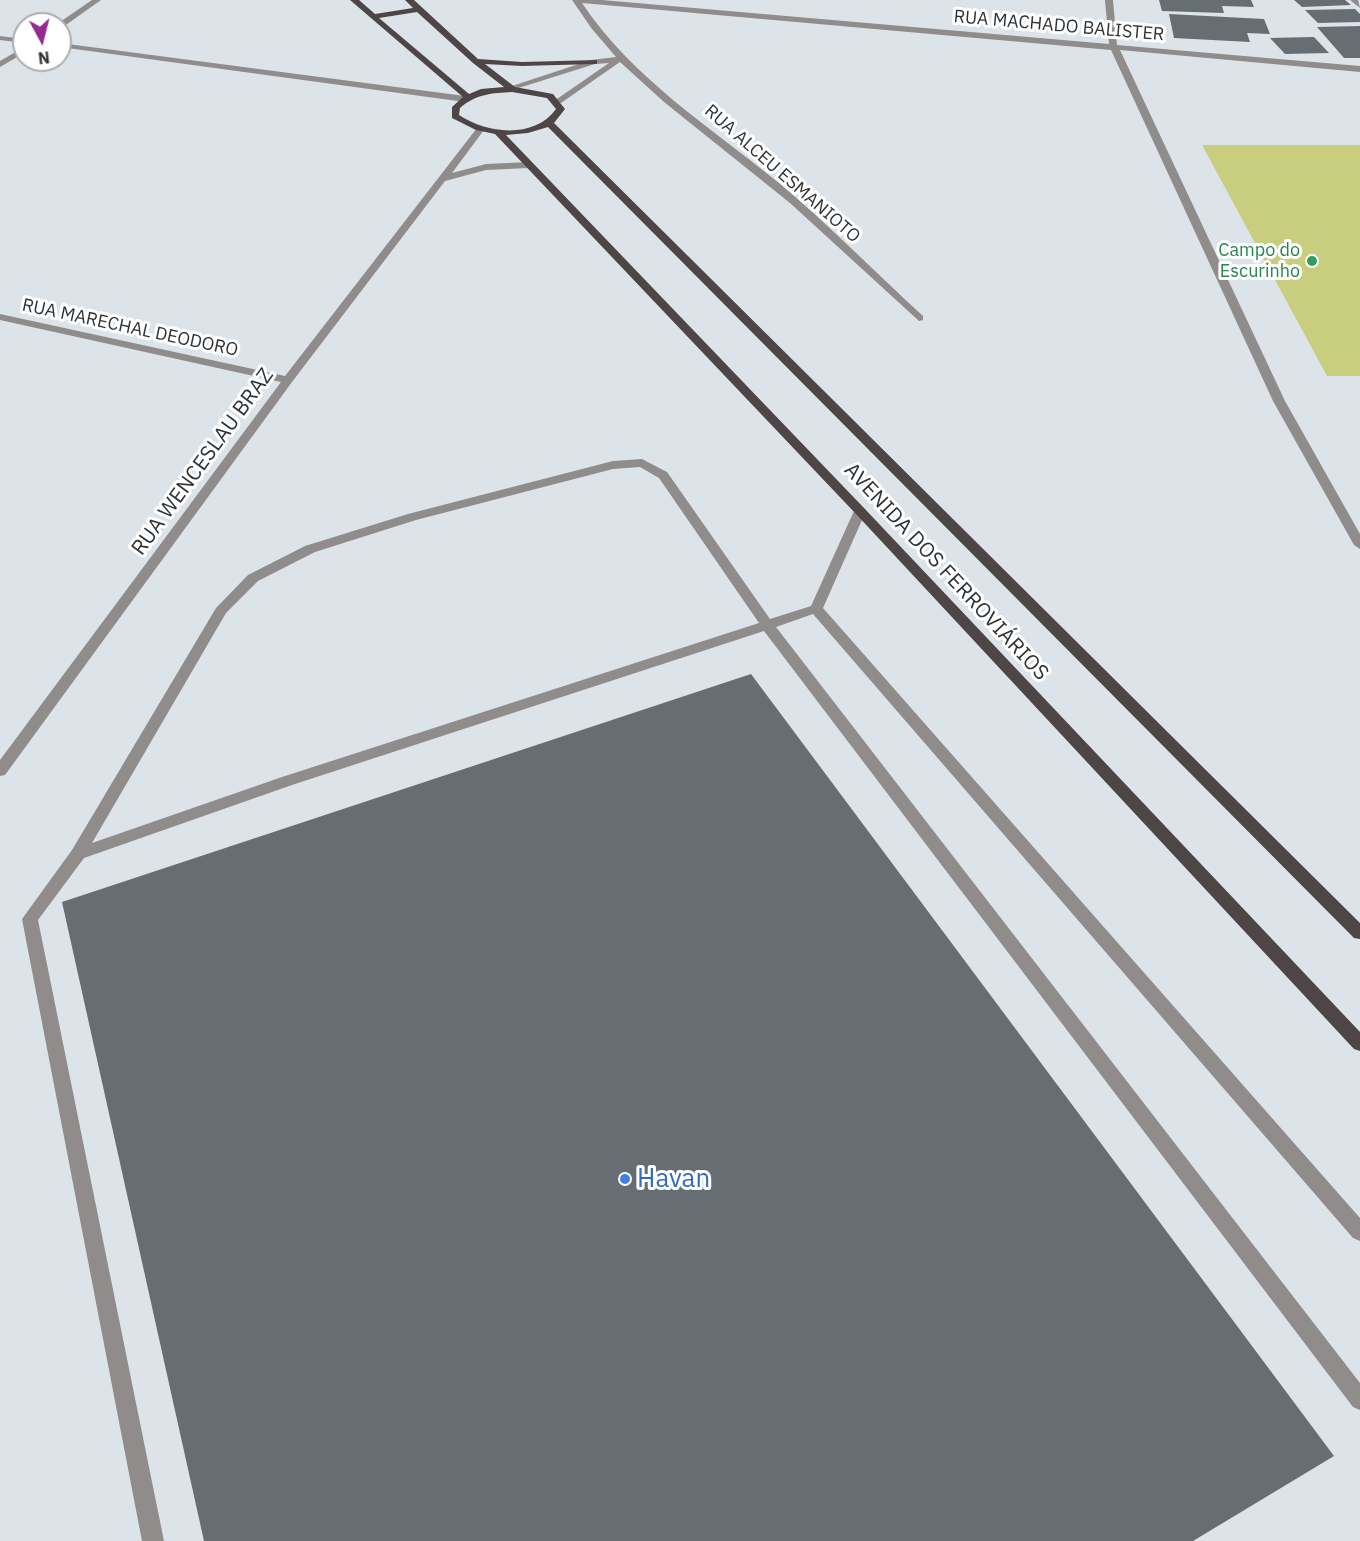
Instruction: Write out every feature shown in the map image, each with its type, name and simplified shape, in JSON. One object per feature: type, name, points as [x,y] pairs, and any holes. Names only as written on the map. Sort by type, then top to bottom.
[{"type":"main road","points":[[354,0],[467,98]]},
{"type":"main road","points":[[409,0],[476,61],[512,89]]},
{"type":"main road","points":[[372,17],[419,9]]},
{"type":"main road","points":[[476,61],[522,64],[594,62]]},
{"type":"main road","points":[[512,89],[540,92],[558,101],[561,108],[558,116],[549,123],[517,132],[498,132],[480,130],[464,124],[455,116],[456,107],[467,98],[512,89]]},
{"type":"main road","name":"AVENIDA DOS FERROVIÁRIOS","points":[[549,123],[1360,933]]},
{"type":"main road","name":"AVENIDA DOS FERROVIÁRIOS","points":[[498,132],[860,511],[1360,1044]]},
{"type":"street","points":[[72,17],[98,0]]},
{"type":"street","name":"RUA MACHADO BALISTER","points":[[576,0],[1113,45],[1360,69]]},
{"type":"street","name":"RUA ALCEU ESMANIOTO","points":[[576,0],[597,32],[620,59],[777,186],[919,318]]},
{"type":"street","points":[[1109,0],[1113,45],[1279,401],[1360,544]]},
{"type":"street","points":[[1354,0],[1360,6]]},
{"type":"street","points":[[72,47],[467,98]]},
{"type":"street","points":[[512,89],[594,62],[620,59]]},
{"type":"street","points":[[558,101],[620,59]]},
{"type":"street","name":"RUA WENCESLAU BRAZ","points":[[1,768],[288,380],[480,130]]},
{"type":"street","points":[[441,180],[468,169],[496,164],[529,165]]},
{"type":"street","name":"RUA MARECHAL DEODORO","points":[[0,317],[288,380]]},
{"type":"street","points":[[153,1541],[30,919],[78,854],[221,611],[253,578],[310,549],[412,517],[613,465],[642,463],[663,475],[768,626],[1360,1400]]},
{"type":"street","points":[[78,854],[287,781],[816,609],[860,511]]},
{"type":"street","points":[[816,609],[1360,1232]]},
{"type":"green space","name":"Campo do Escurinho","points":[[1202,145],[1360,145],[1360,376],[1327,376]]},
{"type":"building","points":[[1159,0],[1251,0],[1254,7],[1222,6],[1224,13],[1162,11]]},
{"type":"building","points":[[1294,0],[1345,0],[1351,5],[1302,7]]},
{"type":"building","points":[[1355,9],[1360,14],[1360,22],[1318,23],[1305,10]]},
{"type":"building","points":[[1169,14],[1264,19],[1270,34],[1247,33],[1250,42],[1174,38]]},
{"type":"building","points":[[1360,26],[1360,58],[1344,58],[1317,27]]},
{"type":"building","points":[[1314,37],[1329,53],[1285,54],[1270,38]]},
{"type":"building","name":"Havan","points":[[751,674],[1334,1456],[1193,1541],[204,1541],[62,902]]},
{"type":"place","name":"Campo do Escurinho","points":[[1312,261]]},
{"type":"place","name":"Havan","points":[[625,1179]]}]
